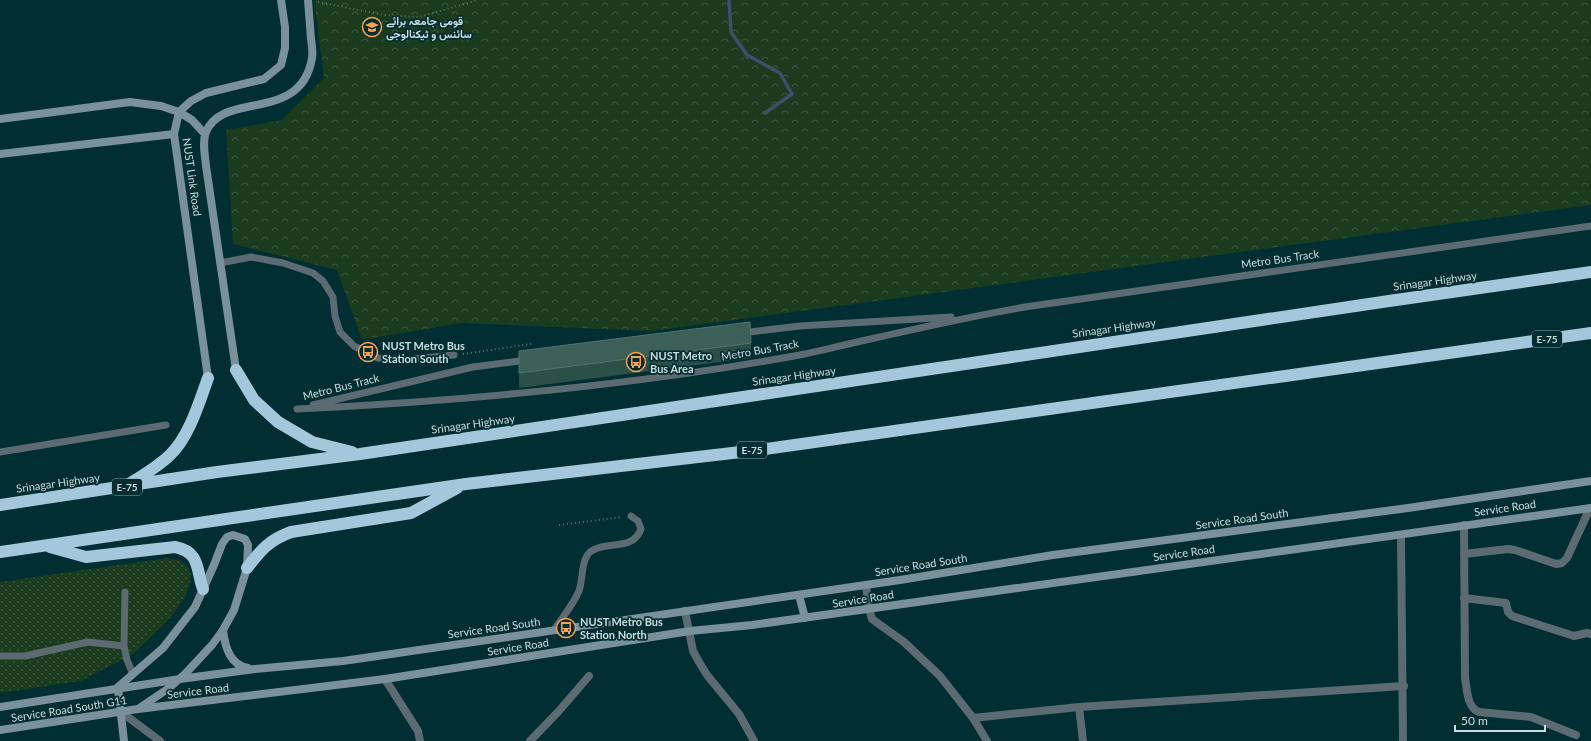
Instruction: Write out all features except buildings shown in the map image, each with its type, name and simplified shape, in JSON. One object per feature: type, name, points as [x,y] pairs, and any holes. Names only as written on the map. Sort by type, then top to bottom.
[{"type":"highway","name":"Srinagar Highway","points":[[0,505],[217,472],[360,454],[1591,272]]},
{"type":"highway","name":"E-75","points":[[0,552],[466,484],[758,450],[1591,333]]},
{"type":"highway","points":[[236,370],[254,400],[278,422],[312,442],[360,454]]},
{"type":"highway","points":[[125,487],[152,470],[170,455],[183,436],[196,412],[208,378]]},
{"type":"highway","points":[[247,563],[264,546],[286,534],[303,529],[410,513],[466,484]]},
{"type":"highway","points":[[44,546],[86,557],[175,547],[182,548],[194,558],[198,564],[203,589]]},
{"type":"main road","points":[[179,112],[191,101],[206,93],[264,79],[281,65],[285,48],[285,27],[281,0]]},
{"type":"main road","name":"NUST Link Road","points":[[236,370],[206,166],[204,143],[205,134],[210,124],[218,116],[234,110],[277,100],[291,93],[302,84],[312,57],[312,1]]},
{"type":"main road","points":[[0,119],[130,102],[161,106],[179,112],[192,120],[205,134]]},
{"type":"main road","name":"NUST Link Road","points":[[179,112],[174,134],[208,378]]},
{"type":"main road","points":[[0,154],[174,134]]},
{"type":"main road","name":"Service Road South","points":[[118,688],[255,669],[343,661],[866,585],[1053,555],[1408,508],[1591,481]]},
{"type":"main road","name":"Service Road","points":[[138,709],[384,679],[690,631],[805,618],[980,592],[1591,508]]},
{"type":"main road","name":"Service Road South G11","points":[[0,707],[118,688],[163,648],[196,607],[222,544],[227,537],[233,535],[245,539],[248,545],[247,563],[234,610],[223,630],[212,645],[180,679],[163,693],[138,709],[0,730]]},
{"type":"main road","points":[[799,595],[805,618]]},
{"type":"main road","points":[[223,630],[224,639],[230,656],[240,666],[255,669]]},
{"type":"main road","points":[[118,688],[124,741]]},
{"type":"street","points":[[1464,554],[1508,549],[1556,564],[1562,563],[1567,558],[1591,508]]},
{"type":"street","points":[[1464,525],[1465,678],[1469,700],[1475,711],[1531,717],[1576,735]]},
{"type":"street","points":[[1400,535],[1404,686],[1403,741]]},
{"type":"street","points":[[866,585],[869,609],[872,619],[904,642],[940,676],[973,718],[987,741]]},
{"type":"street","points":[[1464,598],[1507,604],[1508,612],[1512,616],[1574,636],[1587,633],[1591,634]]},
{"type":"street","points":[[685,611],[693,650],[699,662],[707,675],[739,714],[754,741]]},
{"type":"street","points":[[530,741],[558,712],[589,676]]},
{"type":"street","points":[[384,679],[418,731],[420,741]]},
{"type":"street","points":[[973,718],[1079,707],[1404,686]]},
{"type":"street","points":[[1079,707],[1083,741]]},
{"type":"street","points":[[121,712],[160,741]]},
{"type":"lane","name":"Metro Bus Track","points":[[536,359],[473,367],[297,409],[426,402],[679,375],[795,356],[973,316],[1041,304],[1591,226]]},
{"type":"lane","points":[[220,263],[251,257],[283,263],[313,273],[323,281],[333,297],[335,316],[340,332],[354,346],[378,358],[404,360],[454,355]]},
{"type":"lane","name":"Metro Bus Track","points":[[731,334],[800,326],[973,316]]},
{"type":"lane","points":[[0,452],[166,425]]},
{"type":"lane","points":[[554,630],[573,604],[579,591],[585,562],[590,553],[599,548],[631,542],[639,537],[641,529],[638,521],[631,516]]},
{"type":"lane","points":[[125,592],[124,646],[127,660],[133,674]]},
{"type":"lane","points":[[0,656],[25,656],[88,642],[124,646]]},
{"type":"path","points":[[312,1],[384,15],[419,17],[478,0]]},
{"type":"path","points":[[454,355],[531,344]]},
{"type":"path","points":[[559,525],[631,516]]},
{"type":"green space","points":[[314,0],[1591,0],[1591,205],[652,331],[461,323],[362,340],[337,270],[233,244],[226,130],[282,120],[324,78]]},
{"type":"green space","points":[[167,558],[179,560],[188,567],[191,575],[190,584],[184,599],[170,618],[133,654],[81,681],[0,693],[0,582]]},
{"type":"waterway","points":[[729,0],[731,32],[747,55],[780,73],[792,94],[765,113]]},
{"type":"place","name":"قومی جامعہ برائے سائنس و ٹیکنالوجی","points":[[372,27]]},
{"type":"place","name":"NUST Metro Bus Station South","points":[[368,352]]},
{"type":"place","name":"NUST Metro Bus Area","points":[[636,362]]},
{"type":"place","name":"NUST Metro Bus Station North","points":[[566,628]]}]
